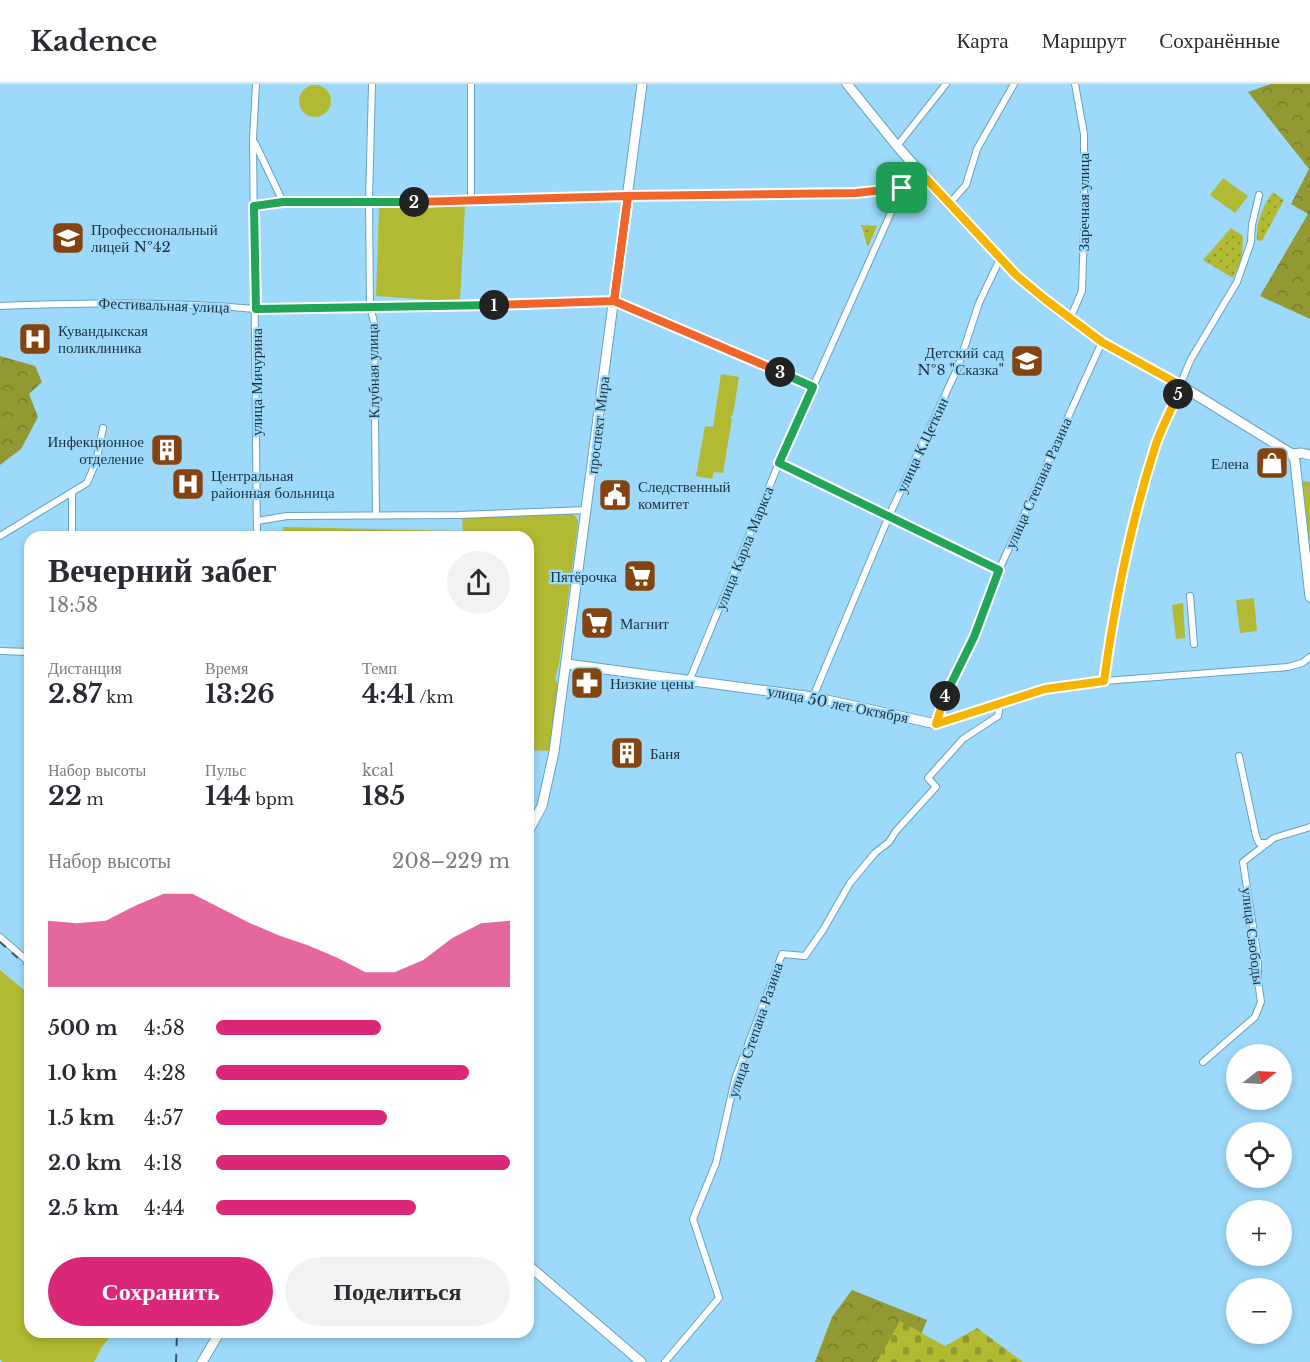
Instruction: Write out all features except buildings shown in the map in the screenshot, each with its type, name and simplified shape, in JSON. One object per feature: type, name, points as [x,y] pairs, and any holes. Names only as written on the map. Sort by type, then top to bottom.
[{"type":"street","name":"улица Мичурина","points":[[256,84],[253,139],[257,531]]},
{"type":"street","name":"Клубная улица","points":[[372,84],[369,201],[370,307],[374,322],[376,515]]},
{"type":"street","points":[[471,84],[471,202]]},
{"type":"street","name":"проспект Мира","points":[[534,815],[548,787],[567,664],[642,84]]},
{"type":"street","points":[[847,84],[920,172],[1016,275],[1102,342],[1181,386],[1292,454],[1295,461],[1310,597]]},
{"type":"street","points":[[897,146],[946,84]]},
{"type":"street","points":[[949,204],[966,185],[977,149],[1014,84]]},
{"type":"street","name":"Заречная улица","points":[[1070,319],[1082,291],[1084,229],[1084,134],[1075,84]]},
{"type":"street","points":[[253,139],[283,202]]},
{"type":"street","points":[[254,206],[283,202],[471,202],[628,196],[856,193],[902,188],[920,172]]},
{"type":"street","name":"улица Карла Маркса","points":[[690,679],[779,463],[902,188]]},
{"type":"street","points":[[1259,195],[1252,225],[1251,242],[1237,282],[1191,359],[1156,442],[1116,602],[1104,681],[1288,667],[1302,663],[1310,657]]},
{"type":"street","name":"улица К.Цеткин","points":[[813,696],[889,516],[958,367],[979,303],[1000,259]]},
{"type":"street","name":"Фестивальная улица","points":[[0,306],[126,302],[256,309],[614,301],[813,387]]},
{"type":"street","name":"улица Степана Разина","points":[[936,724],[945,697],[974,637],[999,570],[1102,342]]},
{"type":"street","points":[[0,536],[87,483],[96,462],[103,428]]},
{"type":"street","points":[[1292,454],[1310,455]]},
{"type":"street","points":[[779,463],[999,570]]},
{"type":"street","points":[[72,494],[72,531]]},
{"type":"street","points":[[257,521],[287,516],[459,515],[587,510]]},
{"type":"street","points":[[1190,596],[1194,644]]},
{"type":"street","points":[[0,651],[24,651]]},
{"type":"street","name":"улица 50 лет Октября","points":[[567,664],[813,696],[936,724],[1045,689],[1104,681]]},
{"type":"street","name":"улица Степана Разина","points":[[665,1362],[720,1298],[693,1218],[716,1163],[735,1079],[782,954],[806,956],[850,883],[936,787],[928,778],[963,739],[998,716],[1000,705]]},
{"type":"street","points":[[1239,756],[1256,836],[1260,843],[1267,843]]},
{"type":"street","name":"улица Свободы","points":[[1203,1062],[1256,1017],[1262,1002],[1258,981],[1258,959],[1243,862],[1274,837],[1310,827]]},
{"type":"street","points":[[0,936],[24,958]]},
{"type":"street","points":[[534,1270],[641,1362]]},
{"type":"street","points":[[201,1362],[216,1338]]},
{"type":"green space","points":[[1271,84],[1310,84],[1310,319],[1260,296],[1308,214],[1291,204],[1309,169],[1248,92]]},
{"type":"green space","points":[[315,85],[326,90],[331,101],[326,112],[315,117],[304,112],[299,101],[304,90]]},
{"type":"green space","points":[[1223,178],[1248,196],[1235,213],[1210,195]]},
{"type":"green space","points":[[1273,192],[1284,200],[1262,241],[1257,240],[1260,215]]},
{"type":"green space","points":[[465,206],[460,302],[376,296],[379,208]]},
{"type":"green space","points":[[861,225],[877,226],[868,247]]},
{"type":"green space","points":[[1231,228],[1243,236],[1242,258],[1233,278],[1203,260]]},
{"type":"green space","points":[[0,356],[35,366],[42,382],[29,394],[38,417],[21,449],[0,465]]},
{"type":"green space","points":[[721,374],[739,377],[733,414],[730,418],[732,419],[723,473],[714,472],[712,479],[696,476],[705,426],[713,427]]},
{"type":"green space","points":[[1302,481],[1310,482],[1310,545]]},
{"type":"green space","points":[[572,513],[578,520],[559,664],[555,678],[560,689],[552,751],[534,750],[534,531],[463,531],[462,517]]},
{"type":"green space","points":[[283,527],[457,531],[283,531]]},
{"type":"green space","points":[[1254,598],[1257,631],[1240,633],[1236,600]]},
{"type":"green space","points":[[1183,603],[1185,638],[1176,639],[1172,605]]},
{"type":"green space","points":[[0,970],[24,990],[24,1338],[109,1338],[94,1362],[2,1362],[0,1359]]},
{"type":"green space","points":[[852,1290],[927,1320],[910,1362],[815,1362],[832,1317]]},
{"type":"green space","points":[[900,1321],[945,1346],[977,1328],[1023,1362],[877,1362]]},
{"type":"railway","points":[[0,942],[24,964]]},
{"type":"railway","points":[[176,1362],[177,1338]]},
{"type":"place","name":"Профессиональный лицей №42","points":[[68,238]]},
{"type":"place","name":"Кувандыкская поликлиника","points":[[35,339]]},
{"type":"place","name":"Детский сад №8 \"Сказка\"","points":[[1027,361]]},
{"type":"place","name":"Инфекционное отделение","points":[[167,450]]},
{"type":"place","name":"Елена","points":[[1272,463]]},
{"type":"place","name":"Центральная районная больница","points":[[188,484]]},
{"type":"place","name":"Следственный комитет","points":[[615,495]]},
{"type":"place","name":"Пятёрочка","points":[[640,576]]},
{"type":"place","name":"Магнит","points":[[597,623]]},
{"type":"place","name":"Низкие цены","points":[[587,683]]},
{"type":"place","name":"Баня","points":[[627,753]]},
{"type":"route","points":[[902,188],[856,193],[628,196],[614,301],[256,309],[254,206],[283,202],[471,202],[628,196],[621,249],[614,301],[813,387],[779,463],[999,570],[974,637],[945,697],[936,724],[1045,689],[1104,681],[1116,602],[1132,531],[1156,442],[1181,386],[1102,342],[1046,300],[1016,275],[920,172],[902,188]]}]
